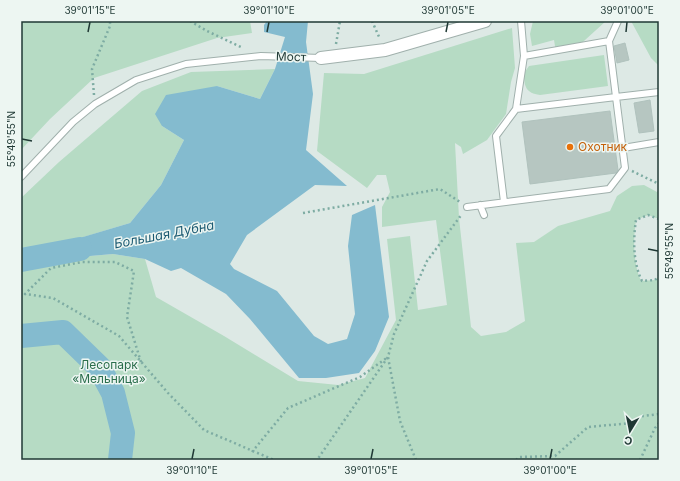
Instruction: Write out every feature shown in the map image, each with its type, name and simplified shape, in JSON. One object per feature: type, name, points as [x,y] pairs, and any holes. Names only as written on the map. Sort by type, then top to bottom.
[{"type":"street","points":[[321,58],[385,50],[485,21]]},
{"type":"lane","points":[[504,202],[496,136],[516,109],[524,56],[521,21]]},
{"type":"lane","points":[[467,207],[609,189],[625,168],[609,42],[618,21]]},
{"type":"lane","points":[[524,56],[609,42]]},
{"type":"lane","name":"Мост","points":[[21,177],[73,122],[95,104],[136,80],[186,64],[261,56],[321,58]]},
{"type":"lane","points":[[516,109],[659,92]]},
{"type":"lane","points":[[623,148],[659,142]]},
{"type":"lane","points":[[480,205],[484,215]]},
{"type":"path","points":[[95,104],[92,69],[110,26],[110,21]]},
{"type":"path","points":[[190,21],[207,31],[261,56]]},
{"type":"path","points":[[335,56],[340,21]]},
{"type":"path","points":[[372,21],[385,50]]},
{"type":"path","points":[[625,168],[659,184]]},
{"type":"path","points":[[303,213],[440,189],[467,207],[426,261],[394,334],[388,357],[317,460]]},
{"type":"path","points":[[659,219],[648,215],[636,220],[633,235],[637,271],[642,281],[655,280],[659,276]]},
{"type":"path","points":[[141,362],[127,317],[134,271],[115,262],[82,262],[51,268],[25,294],[53,298],[119,336],[141,362],[168,393],[204,430],[252,452],[274,460]]},
{"type":"path","points":[[252,452],[288,408],[360,377],[388,357]]},
{"type":"path","points":[[388,357],[400,421],[416,460]]},
{"type":"path","points":[[516,460],[520,457],[555,456],[588,427],[632,423],[643,416],[659,414]]},
{"type":"path","points":[[640,460],[655,428],[659,423]]},
{"type":"green space","points":[[21,21],[250,21],[252,33],[217,38],[94,78],[50,119],[21,150]]},
{"type":"green space","points":[[533,21],[606,21],[574,50],[556,52],[554,40],[532,46],[530,34]]},
{"type":"green space","points":[[631,21],[659,21],[659,66],[651,58]]},
{"type":"green space","name":"Лесопарк «Мельница»","points":[[512,28],[515,68],[511,82],[506,114],[487,140],[463,154],[461,147],[455,143],[459,218],[471,327],[481,336],[506,332],[525,321],[516,243],[534,242],[558,226],[610,211],[617,196],[632,186],[644,185],[657,192],[659,189],[659,219],[648,215],[636,220],[634,243],[636,267],[641,281],[655,280],[659,276],[659,460],[21,460],[21,198],[59,162],[142,91],[191,72],[275,69],[260,99],[217,86],[162,126],[184,140],[161,185],[130,223],[47,248],[48,255],[90,256],[113,254],[145,259],[156,297],[298,381],[338,385],[365,378],[396,320],[387,239],[410,236],[418,310],[447,305],[436,220],[382,227],[382,207],[390,192],[386,175],[377,175],[367,188],[317,151],[324,73],[364,74]]},
{"type":"green space","points":[[604,55],[608,86],[540,95],[532,93],[525,86],[524,73],[529,66]]},
{"type":"water","points":[[267,21],[308,21],[306,42],[313,94],[306,150],[347,186],[315,185],[247,235],[230,264],[234,269],[277,291],[314,336],[328,344],[347,339],[355,314],[348,246],[352,215],[375,205],[389,317],[375,351],[359,373],[326,378],[299,378],[250,319],[226,294],[181,268],[171,271],[145,259],[113,254],[50,262],[46,248],[130,223],[161,185],[184,140],[162,126],[155,114],[166,95],[217,86],[260,99],[275,69],[285,37],[264,32],[264,25]]},
{"type":"building","points":[[625,43],[629,60],[617,63],[614,46]]},
{"type":"building","points":[[650,100],[654,131],[639,133],[634,103]]},
{"type":"building","name":"Охотник","points":[[610,111],[618,170],[616,173],[530,184],[522,122]]},
{"type":"waterway","name":"Большая Дубна","points":[[21,260],[80,249]]},
{"type":"waterway","name":"Большая Дубна","points":[[21,336],[63,332],[99,367],[113,393],[123,433],[120,460]]},
{"type":"place","name":"Охотник","points":[[570,147]]}]
